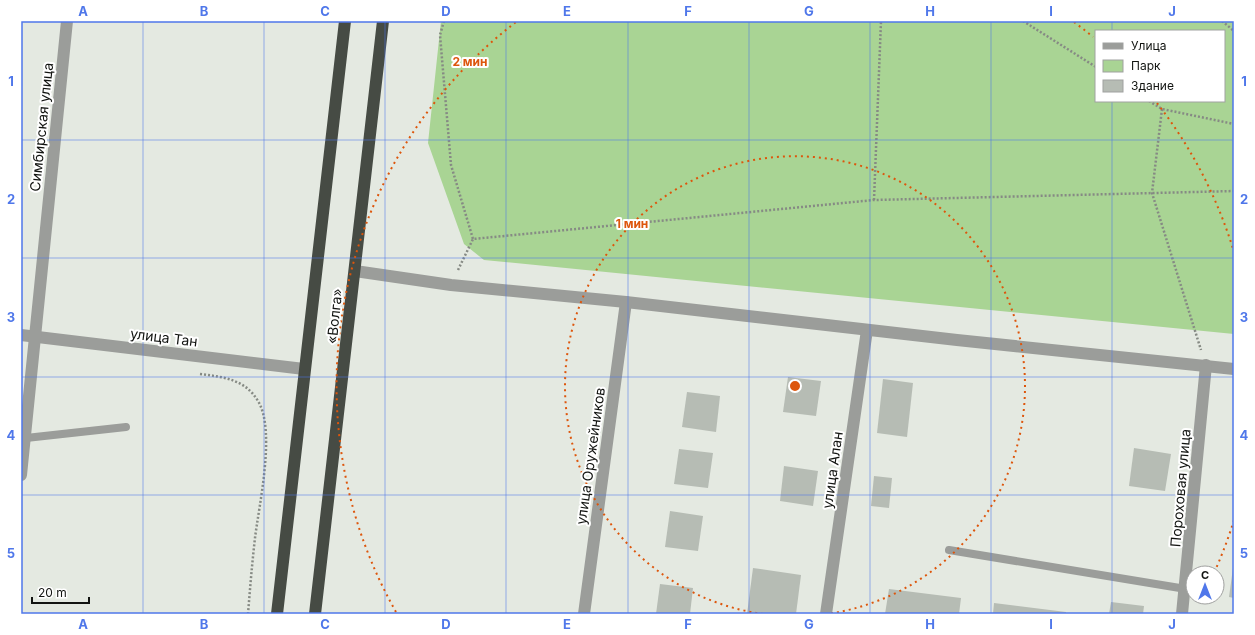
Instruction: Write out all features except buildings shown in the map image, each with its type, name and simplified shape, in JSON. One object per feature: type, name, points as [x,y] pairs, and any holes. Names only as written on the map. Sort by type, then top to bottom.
[{"type":"highway","name":"«Волга»","points":[[277,614],[345,21]]},
{"type":"highway","name":"«Волга»","points":[[316,614],[383,21]]},
{"type":"street","name":"Симбирская улица","points":[[21,475],[22,453],[26,438],[34,338],[67,21]]},
{"type":"street","points":[[354,271],[451,285],[626,302],[867,330],[1234,369]]},
{"type":"street","name":"улица Оружейников","points":[[584,614],[626,302]]},
{"type":"street","name":"улица Алан","points":[[826,614],[867,330]]},
{"type":"street","name":"улица Тан","points":[[21,335],[34,338],[304,369]]},
{"type":"street","name":"Пороховая улица","points":[[1188,565],[1206,365]]},
{"type":"street","name":"Пороховая улица","points":[[1182,614],[1185,595]]},
{"type":"lane","points":[[26,438],[126,427]]},
{"type":"lane","points":[[949,550],[1185,589]]},
{"type":"path","points":[[444,21],[440,35],[451,165],[473,239],[451,285]]},
{"type":"path","points":[[874,200],[881,21]]},
{"type":"path","points":[[1023,21],[1095,66]]},
{"type":"path","points":[[1222,21],[1234,31]]},
{"type":"path","points":[[1151,102],[1162,109],[1234,124]]},
{"type":"path","points":[[1162,109],[1152,193],[1206,365]]},
{"type":"path","points":[[473,239],[874,200],[1234,191]]},
{"type":"path","points":[[197,374],[236,380],[258,400],[265,416],[266,448],[248,614]]},
{"type":"green space","points":[[441,21],[1234,21],[1234,334],[484,260],[464,244],[428,143]]}]
